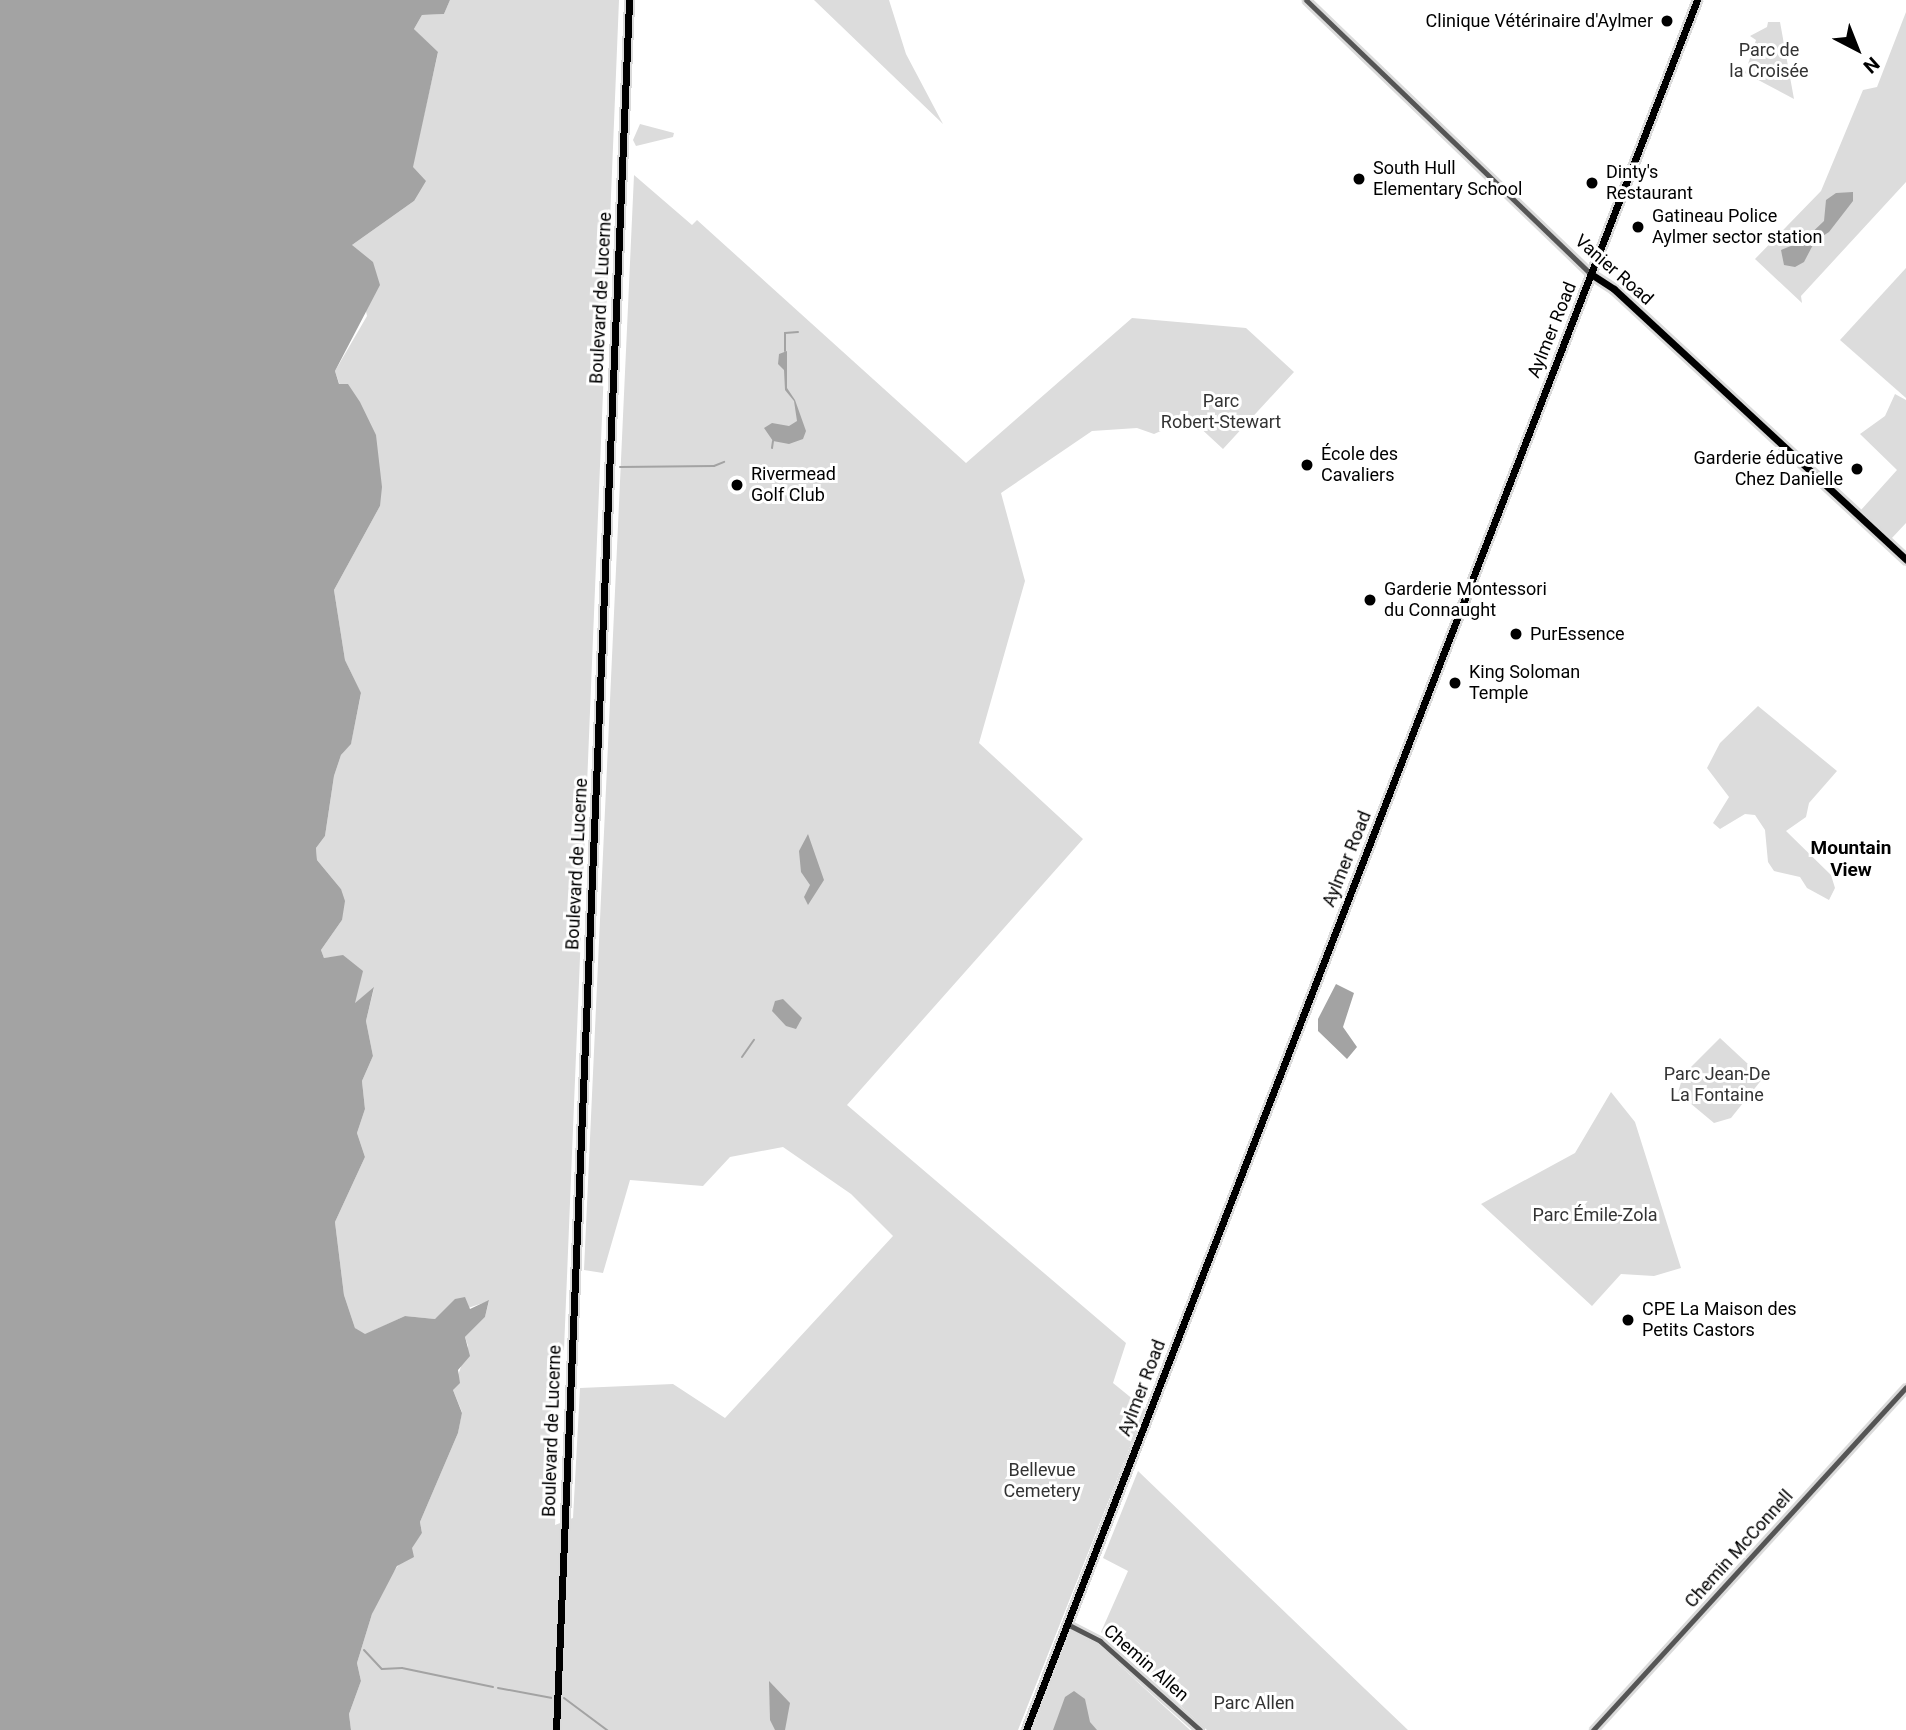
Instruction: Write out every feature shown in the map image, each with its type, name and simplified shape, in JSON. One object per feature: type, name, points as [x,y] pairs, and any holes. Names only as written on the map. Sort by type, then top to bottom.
[{"type":"main road","name":"Boulevard de Lucerne","points":[[556,1730],[629,0]]},
{"type":"main road","name":"Aylmer Road","points":[[1026,1730],[1069,1625],[1697,0]]},
{"type":"main road","name":"Vanier Road","points":[[1591,274],[1614,289],[1906,559]]},
{"type":"street","name":"Vanier Road","points":[[1306,0],[1591,274]]},
{"type":"street","name":"Chemin McConnell","points":[[1593,1730],[1906,1387]]},
{"type":"street","name":"Chemin Allen","points":[[1069,1625],[1100,1640],[1200,1730]]},
{"type":"green space","points":[[450,0],[619,0],[564,1350],[553,1353],[550,1441],[560,1443],[555,1525],[573,1518],[580,1388],[673,1384],[725,1418],[893,1236],[851,1194],[783,1147],[730,1157],[703,1186],[630,1180],[603,1273],[584,1270],[634,175],[692,225],[697,220],[966,463],[1132,318],[1246,328],[1294,372],[1223,449],[1182,411],[1172,426],[1154,434],[1137,428],[1092,431],[1001,493],[1025,581],[979,743],[1083,839],[847,1105],[1126,1343],[1113,1383],[1145,1409],[1018,1730],[351,1730],[349,1714],[361,1681],[357,1663],[372,1614],[386,1582],[422,1533],[420,1522],[458,1433],[462,1412],[453,1390],[468,1346],[465,1337],[485,1317],[489,1301],[435,1319],[405,1316],[364,1335],[355,1328],[344,1295],[335,1222],[365,1157],[357,1133],[365,1109],[362,1081],[373,1056],[366,1021],[374,988],[354,1004],[343,956],[324,958],[321,950],[342,920],[341,889],[317,860],[316,848],[325,836],[334,776],[341,755],[351,743],[361,694],[345,660],[334,590],[380,506],[335,371],[367,316],[352,245],[414,201],[412,167],[438,53],[414,29],[422,15],[444,14]]},
{"type":"green space","points":[[814,0],[889,0],[906,54],[943,124]]},
{"type":"green space","points":[[1906,12],[1906,182],[1801,296],[1802,303],[1755,259],[1821,191],[1863,90],[1877,87]]},
{"type":"green space","name":"Parc de la Croisée","points":[[1768,22],[1780,22],[1794,99],[1745,73],[1756,40],[1750,36],[1767,27]]},
{"type":"green space","points":[[640,124],[674,133],[673,137],[636,146],[633,140]]},
{"type":"green space","points":[[1906,268],[1906,398],[1840,340]]},
{"type":"green space","points":[[1895,394],[1906,400],[1906,523],[1891,539],[1861,510],[1897,470],[1860,434],[1885,416]]},
{"type":"green space","points":[[1758,706],[1837,771],[1809,803],[1806,817],[1786,831],[1831,875],[1835,888],[1829,900],[1807,888],[1800,877],[1774,871],[1768,862],[1765,830],[1755,815],[1745,814],[1720,829],[1713,823],[1729,797],[1707,768],[1720,743]]},
{"type":"green space","name":"Parc Jean-De La Fontaine","points":[[1720,1038],[1763,1078],[1731,1118],[1714,1123],[1678,1093],[1683,1075]]},
{"type":"green space","name":"Parc Émile-Zola","points":[[1611,1092],[1635,1122],[1681,1268],[1654,1276],[1621,1274],[1592,1306],[1481,1204],[1575,1153]]},
{"type":"green space","name":"Parc Allen","points":[[1138,1471],[1408,1730],[1207,1730],[1101,1632],[1128,1571],[1103,1558]]},
{"type":"green space","points":[[1071,1630],[1081,1630],[1190,1730],[1033,1730]]},
{"type":"shaded area","points":[[0,0],[450,0],[444,14],[422,15],[414,29],[438,52],[413,167],[426,181],[414,201],[352,245],[373,262],[380,285],[335,371],[339,384],[348,384],[360,402],[376,435],[382,487],[380,506],[334,590],[345,660],[361,693],[351,744],[341,755],[334,776],[325,836],[316,848],[317,860],[341,889],[345,901],[342,920],[321,950],[324,958],[343,955],[363,971],[355,1003],[374,987],[366,1021],[373,1056],[362,1081],[365,1109],[357,1133],[365,1157],[335,1222],[344,1295],[355,1328],[365,1334],[405,1316],[435,1319],[455,1299],[465,1297],[470,1309],[489,1300],[485,1317],[465,1337],[470,1356],[458,1370],[460,1383],[453,1390],[462,1413],[458,1433],[420,1522],[422,1533],[412,1548],[414,1557],[397,1566],[372,1614],[357,1663],[361,1681],[349,1714],[351,1730],[0,1730]]},
{"type":"shaded area","points":[[1853,192],[1853,201],[1829,232],[1815,241],[1804,262],[1795,267],[1784,265],[1781,250],[1803,241],[1824,221],[1826,200],[1836,193]]},
{"type":"shaded area","points":[[787,351],[787,388],[795,400],[806,431],[803,439],[789,444],[773,441],[764,428],[772,423],[789,426],[797,421],[794,401],[785,390],[784,370],[778,364],[779,354]]},
{"type":"shaded area","points":[[808,834],[824,880],[808,905],[804,897],[810,885],[801,872],[799,851]]},
{"type":"shaded area","points":[[1336,984],[1354,993],[1343,1027],[1357,1047],[1347,1059],[1318,1031],[1318,1019]]},
{"type":"shaded area","points":[[783,999],[802,1018],[796,1029],[786,1026],[772,1011],[775,1001]]},
{"type":"shaded area","points":[[769,1681],[790,1703],[785,1730],[775,1730],[770,1720]]},
{"type":"shaded area","points":[[1074,1691],[1085,1699],[1090,1722],[1097,1730],[1053,1730],[1065,1697]]},
{"type":"waterway","points":[[785,351],[785,333],[798,332]]},
{"type":"waterway","points":[[772,448],[773,441]]},
{"type":"waterway","points":[[620,467],[714,466],[724,462]]},
{"type":"waterway","points":[[742,1057],[754,1040]]},
{"type":"waterway","points":[[364,1650],[382,1669],[402,1668],[493,1687]]},
{"type":"waterway","points":[[498,1688],[552,1698]]},
{"type":"waterway","points":[[564,1698],[607,1730]]},
{"type":"place","name":"Clinique Vétérinaire d'Aylmer","points":[[1667,21]]},
{"type":"place","name":"South Hull Elementary School","points":[[1359,179]]},
{"type":"place","name":"Dinty's Restaurant","points":[[1592,183]]},
{"type":"place","name":"Gatineau Police Aylmer sector station","points":[[1638,227]]},
{"type":"place","name":"École des Cavaliers","points":[[1307,465]]},
{"type":"place","name":"Garderie éducative Chez Danielle","points":[[1857,469]]},
{"type":"place","name":"Rivermead Golf Club","points":[[737,485]]},
{"type":"place","name":"Garderie Montessori du Connaught","points":[[1370,600]]},
{"type":"place","name":"PurEssence","points":[[1516,634]]},
{"type":"place","name":"King Soloman Temple","points":[[1455,683]]},
{"type":"place","name":"CPE La Maison des Petits Castors","points":[[1628,1320]]},
{"type":"district","name":"Mountain View","points":[[1851,859]]},
{"type":"park label","name":"Parc Robert-Stewart","points":[[1221,412]]},
{"type":"park label","name":"Bellevue Cemetery","points":[[1042,1481]]}]
